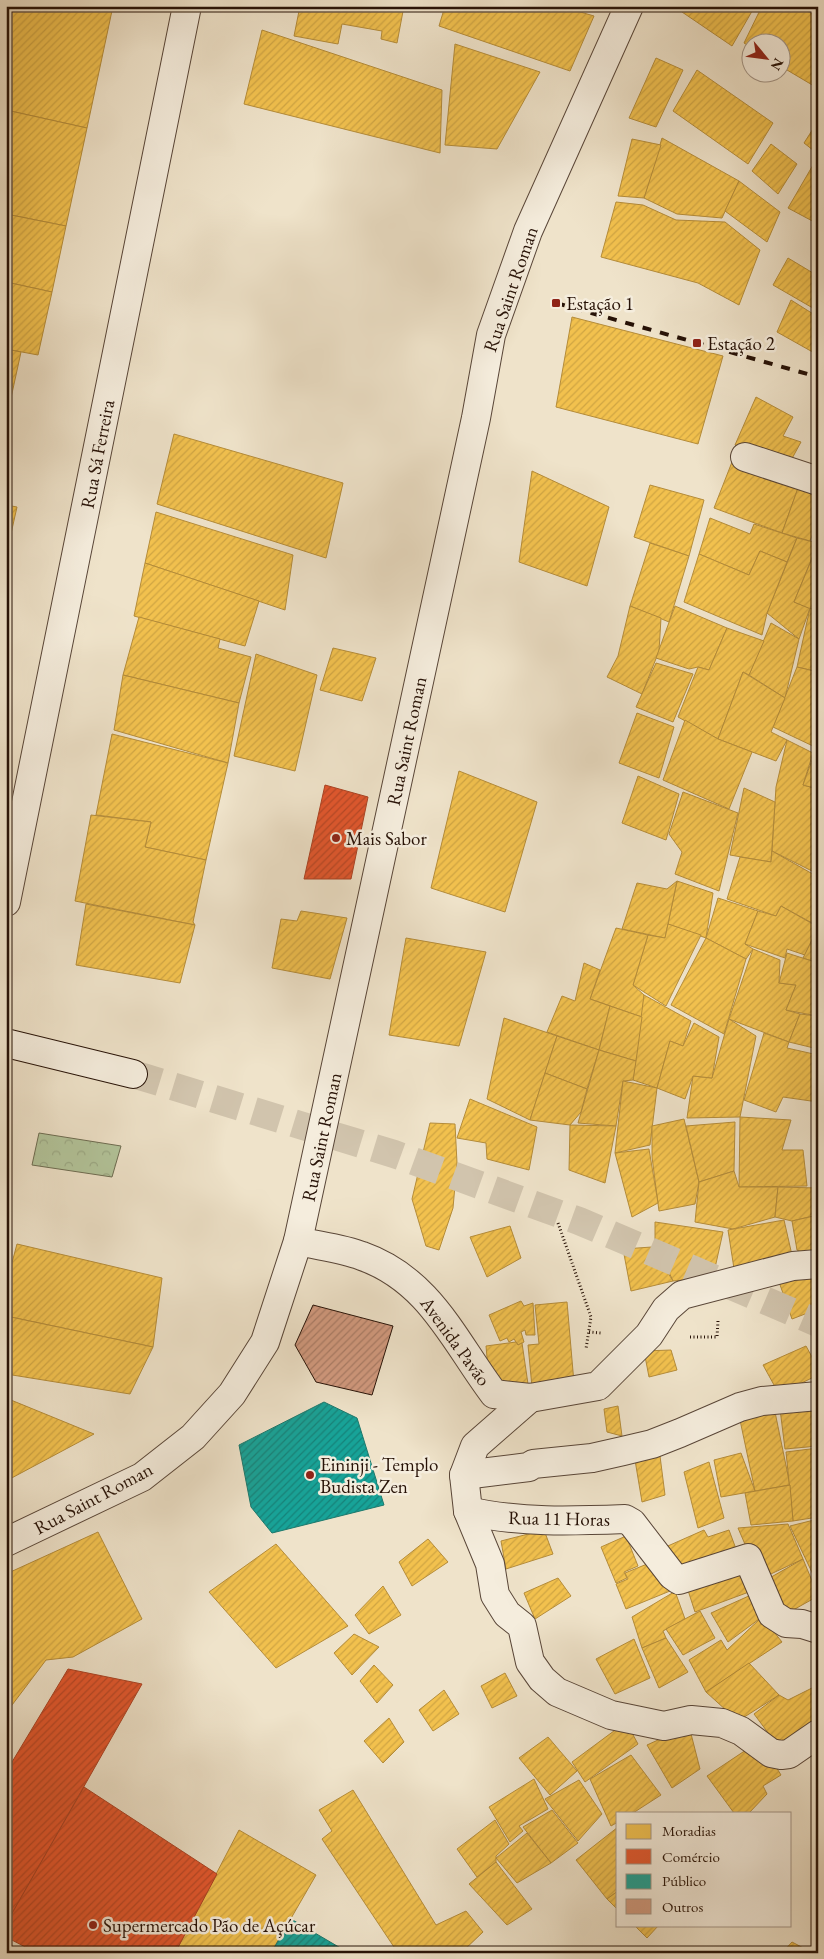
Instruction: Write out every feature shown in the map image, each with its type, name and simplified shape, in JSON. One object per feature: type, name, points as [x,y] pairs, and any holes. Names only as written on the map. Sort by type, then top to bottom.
[{"type":"street","name":"Rua Sá Ferreira","points":[[6,902],[187,6]]},
{"type":"street","name":"Rua Saint Roman","points":[[6,1542],[142,1477],[193,1437],[232,1394],[265,1342],[298,1242],[476,418],[490,335],[528,231],[629,6]]},
{"type":"street","points":[[745,457],[818,481]]},
{"type":"street","points":[[6,1043],[133,1074]]},
{"type":"street","name":"Avenida Pavão","points":[[298,1242],[362,1256],[388,1269],[422,1292],[458,1339],[494,1394],[530,1398],[598,1386],[648,1335],[666,1310],[682,1295],[793,1266],[818,1264]]},
{"type":"street","points":[[464,1475],[529,1467],[533,1464],[592,1458],[652,1444],[740,1407],[762,1401],[818,1396]]},
{"type":"street","points":[[530,1398],[475,1446],[464,1475],[468,1511],[490,1564],[495,1595],[507,1614],[522,1626],[530,1662],[542,1679],[557,1692],[611,1715],[664,1726],[690,1720],[722,1724],[741,1731],[771,1752],[781,1755],[789,1754],[818,1734]]},
{"type":"street","name":"Rua 11 Horas","points":[[468,1511],[493,1517],[568,1521],[625,1519],[632,1523],[672,1575],[679,1580],[748,1558],[772,1614],[780,1621],[802,1624],[818,1629]]},
{"type":"path","points":[[558,1223],[592,1317],[579,1389]]},
{"type":"green space","points":[[39,1133],[121,1146],[112,1177],[32,1165]]},
{"type":"building: Moradias","points":[[6,6],[113,6],[87,128],[6,110]]},
{"type":"building: Moradias","points":[[300,6],[404,6],[397,43],[381,39],[382,31],[342,24],[338,44],[294,36]]},
{"type":"building: Moradias","points":[[445,6],[560,6],[594,16],[570,71],[439,26]]},
{"type":"building: Moradias","points":[[685,6],[755,6],[732,46],[682,12]]},
{"type":"building: Moradias","points":[[762,6],[797,6],[818,17],[813,27],[818,29],[818,79],[814,86],[792,73],[792,32],[749,32]]},
{"type":"building: Moradias","points":[[802,6],[818,6],[818,13]]},
{"type":"building: Moradias","points":[[262,30],[442,90],[440,153],[244,104]]},
{"type":"building: Moradias","points":[[455,44],[540,72],[497,149],[445,145]]},
{"type":"building: Moradias","points":[[656,58],[683,70],[656,127],[629,118]]},
{"type":"building: Moradias","points":[[697,70],[773,123],[748,164],[673,111]]},
{"type":"building: Moradias","points":[[6,110],[87,128],[66,226],[6,214]]},
{"type":"building: Moradias","points":[[818,121],[818,154],[804,143]]},
{"type":"building: Moradias","points":[[662,138],[739,181],[722,218],[677,214],[644,198]]},
{"type":"building: Moradias","points":[[632,139],[661,145],[644,198],[618,196]]},
{"type":"building: Moradias","points":[[771,144],[797,164],[778,194],[752,171]]},
{"type":"building: Moradias","points":[[813,165],[818,167],[818,224],[788,208]]},
{"type":"building: Moradias","points":[[739,181],[780,212],[767,242],[725,211]]},
{"type":"building: Moradias","points":[[616,202],[643,205],[676,220],[725,222],[760,250],[739,305],[698,283],[601,257]]},
{"type":"building: Moradias","points":[[6,214],[66,226],[52,292],[6,282]]},
{"type":"building: Moradias","points":[[788,258],[818,276],[818,311],[773,285]]},
{"type":"building: Moradias","points":[[6,282],[52,292],[38,355],[6,349]]},
{"type":"building: Moradias","points":[[791,300],[818,317],[818,355],[777,332]]},
{"type":"building: Moradias","points":[[572,317],[723,356],[698,444],[556,407]]},
{"type":"building: Moradias","points":[[6,349],[21,352],[6,421]]},
{"type":"building: Moradias","points":[[756,397],[793,417],[783,436],[801,442],[789,464],[735,445]]},
{"type":"building: Moradias","points":[[174,434],[343,483],[326,558],[157,504]]},
{"type":"building: Moradias","points":[[818,447],[818,478],[809,475]]},
{"type":"building: Moradias","points":[[732,462],[798,488],[782,533],[714,508]]},
{"type":"building: Moradias","points":[[532,471],[609,507],[587,586],[519,562]]},
{"type":"building: Moradias","points":[[650,485],[704,500],[689,556],[634,537]]},
{"type":"building: Moradias","points":[[798,488],[818,495],[818,520],[810,541],[782,533]]},
{"type":"building: Moradias","points":[[6,505],[17,507],[6,556]]},
{"type":"building: Moradias","points":[[156,512],[293,555],[285,610],[145,563]]},
{"type":"building: Moradias","points":[[710,518],[750,534],[754,524],[797,538],[787,562],[760,551],[749,575],[699,554]]},
{"type":"building: Moradias","points":[[797,538],[818,543],[794,602],[810,608],[799,639],[767,613]]},
{"type":"building: Moradias","points":[[650,543],[689,556],[669,622],[630,606]]},
{"type":"building: Moradias","points":[[818,544],[818,612],[794,602]]},
{"type":"building: Moradias","points":[[760,551],[787,562],[767,613],[762,635],[684,602],[699,554],[749,575]]},
{"type":"building: Moradias","points":[[145,563],[259,601],[245,646],[134,616]]},
{"type":"building: Moradias","points":[[630,606],[661,618],[659,651],[642,694],[607,677],[618,656]]},
{"type":"building: Moradias","points":[[675,606],[727,628],[709,670],[698,667],[689,669],[656,658]]},
{"type":"building: Moradias","points":[[810,608],[818,612],[818,665],[814,671],[797,667]]},
{"type":"building: Moradias","points":[[139,617],[220,639],[218,648],[251,657],[239,703],[123,675]]},
{"type":"building: Moradias","points":[[771,623],[799,639],[785,698],[749,675]]},
{"type":"building: Moradias","points":[[727,628],[764,641],[749,675],[743,672],[718,739],[678,717],[698,667],[709,670]]},
{"type":"building: Moradias","points":[[333,648],[376,658],[362,701],[320,690]]},
{"type":"building: Moradias","points":[[256,654],[317,675],[295,771],[234,756]]},
{"type":"building: Moradias","points":[[656,663],[693,674],[673,722],[636,707]]},
{"type":"building: Moradias","points":[[818,665],[818,742],[815,747],[773,727],[797,667],[814,671]]},
{"type":"building: Moradias","points":[[743,672],[785,698],[771,732],[787,740],[776,761],[718,739]]},
{"type":"building: Moradias","points":[[123,675],[239,703],[228,763],[114,730]]},
{"type":"building: Moradias","points":[[637,713],[674,727],[659,778],[619,763]]},
{"type":"building: Moradias","points":[[685,720],[718,739],[752,752],[729,809],[663,780]]},
{"type":"building: Moradias","points":[[112,734],[228,763],[206,860],[145,847],[151,822],[96,815]]},
{"type":"building: Moradias","points":[[787,740],[813,753],[803,785],[818,789],[818,874],[772,851],[776,787]]},
{"type":"building: Moradias","points":[[818,743],[818,789],[803,785]]},
{"type":"building: Moradias","points":[[459,771],[537,802],[505,912],[431,888]]},
{"type":"building: Moradias","points":[[638,776],[679,794],[666,840],[622,823]]},
{"type":"building: Moradias","points":[[744,788],[775,802],[771,862],[730,855]]},
{"type":"building: Moradias","points":[[683,792],[738,813],[719,891],[675,874],[682,852],[669,834]]},
{"type":"building: Moradias","points":[[91,815],[151,822],[145,847],[206,860],[193,922],[195,925],[75,901]]},
{"type":"building: Moradias","points":[[772,851],[818,877],[818,908],[814,924],[781,906],[776,916],[727,899],[740,857],[771,862]]},
{"type":"building: Moradias","points":[[677,881],[713,893],[706,938],[668,924]]},
{"type":"building: Moradias","points":[[677,881],[665,938],[622,929],[637,883],[667,889]]},
{"type":"building: Moradias","points":[[718,898],[758,911],[745,944],[753,949],[746,959],[706,938]]},
{"type":"building: Moradias","points":[[86,904],[195,925],[180,983],[76,965]]},
{"type":"building: Moradias","points":[[781,906],[818,927],[805,955],[787,949],[785,958],[745,944],[758,911],[776,916]]},
{"type":"building: Moradias","points":[[301,911],[347,918],[330,979],[272,968],[281,919],[297,921]]},
{"type":"building: Moradias","points":[[668,924],[701,935],[666,1006],[633,985],[648,935],[665,938]]},
{"type":"building: Moradias","points":[[616,928],[648,935],[633,985],[644,995],[642,1017],[590,999]]},
{"type":"building: Moradias","points":[[818,928],[818,963],[803,958]]},
{"type":"building: Moradias","points":[[406,938],[486,952],[459,1046],[389,1035]]},
{"type":"building: Moradias","points":[[706,938],[746,959],[724,1034],[671,1005]]},
{"type":"building: Moradias","points":[[753,949],[780,960],[779,983],[796,985],[786,1010],[800,1014],[789,1042],[729,1019]]},
{"type":"building: Moradias","points":[[787,953],[818,963],[817,1016],[786,1010],[796,985],[779,983]]},
{"type":"building: Moradias","points":[[584,963],[600,970],[590,999],[610,1006],[599,1050],[547,1032],[562,996],[575,1001]]},
{"type":"building: Moradias","points":[[644,995],[691,1021],[683,1046],[670,1041],[657,1088],[633,1080]]},
{"type":"building: Moradias","points":[[610,1006],[642,1017],[636,1061],[599,1050]]},
{"type":"building: Moradias","points":[[818,1012],[818,1049],[789,1042],[800,1014],[817,1016]]},
{"type":"building: Moradias","points":[[504,1018],[557,1036],[530,1120],[487,1099]]},
{"type":"building: Moradias","points":[[729,1019],[756,1036],[740,1117],[687,1118],[693,1076],[712,1078]]},
{"type":"building: Moradias","points":[[694,1023],[719,1037],[712,1078],[693,1076],[685,1099],[657,1088],[670,1041],[683,1046]]},
{"type":"building: Moradias","points":[[764,1033],[789,1042],[787,1048],[818,1055],[818,1102],[783,1097],[776,1112],[744,1100]]},
{"type":"building: Moradias","points":[[557,1036],[599,1050],[587,1089],[545,1073]]},
{"type":"building: Moradias","points":[[599,1050],[636,1061],[633,1080],[623,1081],[616,1126],[578,1123]]},
{"type":"building: Moradias","points":[[545,1073],[587,1089],[581,1112],[570,1125],[530,1120]]},
{"type":"building: Moradias","points":[[623,1081],[657,1088],[650,1145],[615,1153]]},
{"type":"building: Moradias","points":[[470,1099],[537,1127],[529,1170],[487,1159],[486,1143],[457,1138]]},
{"type":"building: Moradias","points":[[740,1117],[791,1120],[782,1150],[803,1150],[807,1186],[739,1187]]},
{"type":"building: Moradias","points":[[684,1119],[699,1182],[695,1204],[659,1211],[652,1157],[652,1126]]},
{"type":"building: Moradias","points":[[735,1122],[734,1171],[699,1182],[686,1126]]},
{"type":"building: Moradias","points":[[430,1123],[455,1124],[457,1163],[453,1208],[439,1250],[426,1246],[412,1199]]},
{"type":"building: Moradias","points":[[570,1125],[616,1126],[605,1183],[569,1170]]},
{"type":"building: Moradias","points":[[649,1149],[658,1203],[632,1217],[615,1153]]},
{"type":"building: Moradias","points":[[734,1171],[739,1187],[778,1187],[775,1217],[733,1229],[695,1222],[699,1182]]},
{"type":"building: Moradias","points":[[778,1187],[818,1188],[818,1215],[792,1221],[775,1217]]},
{"type":"building: Moradias","points":[[818,1215],[818,1256],[807,1255],[797,1250],[792,1221]]},
{"type":"building: Moradias","points":[[784,1220],[794,1264],[735,1275],[728,1230]]},
{"type":"building: Moradias","points":[[655,1222],[723,1232],[713,1277],[673,1281],[655,1241]]},
{"type":"building: Moradias","points":[[510,1226],[521,1258],[487,1277],[470,1237]]},
{"type":"building: Moradias","points":[[17,1244],[162,1278],[153,1347],[6,1316],[6,1285]]},
{"type":"building: Moradias","points":[[652,1247],[673,1281],[631,1291],[623,1249]]},
{"type":"building: Moradias","points":[[818,1270],[818,1309],[792,1319],[778,1279]]},
{"type":"building: Moradias","points":[[521,1301],[524,1306],[533,1303],[535,1335],[526,1335],[525,1330],[521,1332],[524,1342],[518,1345],[514,1339],[509,1342],[507,1338],[500,1341],[489,1315]]},
{"type":"building: Moradias","points":[[567,1302],[574,1383],[532,1387],[528,1345],[539,1344],[535,1305]]},
{"type":"building: Moradias","points":[[6,1316],[153,1347],[130,1394],[6,1374]]},
{"type":"building: Moradias","points":[[516,1342],[518,1345],[522,1343],[528,1384],[493,1392],[489,1380],[486,1346]]},
{"type":"building: Moradias","points":[[806,1346],[818,1368],[818,1375],[779,1394],[763,1365]]},
{"type":"building: Moradias","points":[[671,1350],[677,1370],[649,1377],[644,1351]]},
{"type":"building: Moradias","points":[[6,1398],[94,1434],[6,1481]]},
{"type":"building: Moradias","points":[[812,1399],[818,1426],[818,1446],[785,1449],[780,1409]]},
{"type":"building: Moradias","points":[[618,1406],[622,1436],[607,1432],[604,1409]]},
{"type":"building: Moradias","points":[[775,1412],[790,1485],[755,1491],[740,1420]]},
{"type":"building: Moradias","points":[[818,1448],[818,1517],[793,1521],[786,1452]]},
{"type":"building: Moradias","points":[[741,1453],[755,1491],[721,1497],[714,1460]]},
{"type":"building: Moradias","points":[[660,1456],[665,1495],[642,1502],[635,1460]]},
{"type":"building: Moradias","points":[[709,1462],[724,1518],[698,1528],[684,1472]]},
{"type":"building: Moradias","points":[[790,1485],[793,1521],[751,1525],[745,1493]]},
{"type":"building: Moradias","points":[[818,1519],[818,1585],[790,1526]]},
{"type":"building: Moradias","points":[[788,1524],[803,1559],[760,1579],[738,1528]]},
{"type":"building: Moradias","points":[[544,1530],[553,1554],[506,1569],[501,1541]]},
{"type":"building: Moradias","points":[[704,1530],[708,1537],[729,1530],[739,1557],[678,1578],[661,1549]]},
{"type":"building: Moradias","points":[[98,1532],[142,1619],[73,1657],[46,1660],[6,1713],[6,1574]]},
{"type":"building: Moradias","points":[[626,1536],[638,1566],[624,1572],[627,1578],[616,1583],[601,1547]]},
{"type":"building: Moradias","points":[[428,1539],[448,1562],[412,1586],[399,1562]]},
{"type":"building: Moradias","points":[[276,1544],[348,1626],[276,1668],[209,1592]]},
{"type":"building: Moradias","points":[[803,1559],[817,1593],[811,1600],[786,1614],[759,1584]]},
{"type":"building: Moradias","points":[[657,1560],[670,1591],[626,1609],[616,1584],[628,1579],[625,1573]]},
{"type":"building: Moradias","points":[[746,1560],[757,1589],[695,1612],[685,1581]]},
{"type":"building: Moradias","points":[[558,1578],[571,1596],[535,1619],[524,1593]]},
{"type":"building: Moradias","points":[[383,1586],[401,1615],[369,1634],[355,1615]]},
{"type":"building: Moradias","points":[[674,1592],[685,1619],[663,1631],[666,1638],[642,1648],[632,1617]]},
{"type":"building: Moradias","points":[[751,1595],[762,1617],[728,1642],[711,1613]]},
{"type":"building: Moradias","points":[[700,1611],[715,1638],[683,1655],[666,1629]]},
{"type":"building: Moradias","points":[[762,1617],[782,1642],[706,1692],[689,1660],[721,1640],[727,1650]]},
{"type":"building: Moradias","points":[[354,1634],[379,1647],[352,1675],[334,1653]]},
{"type":"building: Moradias","points":[[666,1638],[688,1672],[659,1688],[642,1648]]},
{"type":"building: Moradias","points":[[634,1639],[650,1678],[615,1694],[596,1659]]},
{"type":"building: Moradias","points":[[749,1663],[779,1695],[738,1721],[706,1692]]},
{"type":"building: Moradias","points":[[374,1665],[393,1685],[377,1703],[360,1681]]},
{"type":"building: Moradias","points":[[505,1673],[517,1696],[492,1708],[481,1686]]},
{"type":"building: Moradias","points":[[818,1685],[818,1721],[778,1746],[754,1714],[779,1695],[788,1700]]},
{"type":"building: Moradias","points":[[444,1690],[459,1714],[433,1731],[419,1710]]},
{"type":"building: Moradias","points":[[389,1718],[404,1742],[383,1763],[364,1741]]},
{"type":"building: Moradias","points":[[626,1722],[638,1744],[585,1782],[572,1762]]},
{"type":"building: Moradias","points":[[689,1726],[700,1769],[672,1788],[647,1745]]},
{"type":"building: Moradias","points":[[548,1737],[577,1771],[550,1795],[519,1758]]},
{"type":"building: Moradias","points":[[752,1746],[768,1754],[781,1775],[763,1786],[767,1794],[750,1812],[733,1812],[707,1776]]},
{"type":"building: Moradias","points":[[631,1755],[661,1795],[635,1812],[616,1812],[616,1823],[611,1826],[590,1779]]},
{"type":"building: Moradias","points":[[534,1779],[548,1809],[519,1826],[523,1831],[510,1842],[489,1807]]},
{"type":"building: Moradias","points":[[579,1780],[602,1814],[578,1841],[545,1799]]},
{"type":"building: Moradias","points":[[353,1790],[436,1925],[466,1911],[483,1932],[461,1953],[414,1953],[411,1949],[405,1953],[398,1953],[322,1839],[332,1831],[319,1810]]},
{"type":"building: Moradias","points":[[552,1810],[578,1843],[551,1863],[523,1827]]},
{"type":"building: Moradias","points":[[495,1820],[509,1844],[496,1856],[496,1862],[477,1877],[457,1849]]},
{"type":"building: Moradias","points":[[616,1829],[616,1892],[607,1899],[576,1860]]},
{"type":"building: Moradias","points":[[239,1830],[316,1875],[271,1953],[175,1953]]},
{"type":"building: Moradias","points":[[527,1833],[551,1863],[517,1883],[496,1858]]},
{"type":"building: Moradias","points":[[496,1862],[532,1909],[507,1925],[469,1884]]},
{"type":"building: Moradias","points":[[616,1892],[616,1908],[607,1899]]},
{"type":"building: Moradias","points":[[635,1926],[658,1926],[647,1938]]},
{"type":"building: Moradias","points":[[792,1942],[811,1952],[818,1944],[818,1953],[782,1953]]},
{"type":"building: Comércio","name":"Mais Sabor","points":[[325,785],[368,797],[351,879],[304,879]]},
{"type":"building: Comércio","points":[[68,1669],[142,1684],[6,1924],[6,1772]]},
{"type":"building: Comércio","points":[[84,1787],[217,1874],[175,1953],[37,1953],[6,1937],[6,1924]]},
{"type":"building: Público","name":"Eininji - Templo Budista Zen","points":[[324,1402],[357,1418],[384,1505],[272,1533],[251,1507],[239,1445]]},
{"type":"building: Público","points":[[291,1919],[349,1953],[271,1953]]},
{"type":"building: Outros","points":[[313,1305],[393,1326],[372,1395],[316,1382],[295,1345]]},
{"type":"tunnel","points":[[133,1074],[394,1154],[579,1221],[818,1323]]},
{"type":"railway","points":[[556,303],[818,377]]},
{"type":"place","name":"Estação 1","points":[[556,303]]},
{"type":"place","name":"Estação 2","points":[[697,343]]},
{"type":"place","name":"Mais Sabor","points":[[336,838]]},
{"type":"place","name":"Eininji - Templo Budista Zen","points":[[310,1475]]},
{"type":"place","name":"Supermercado Pão de Açúcar","points":[[93,1925]]}]
